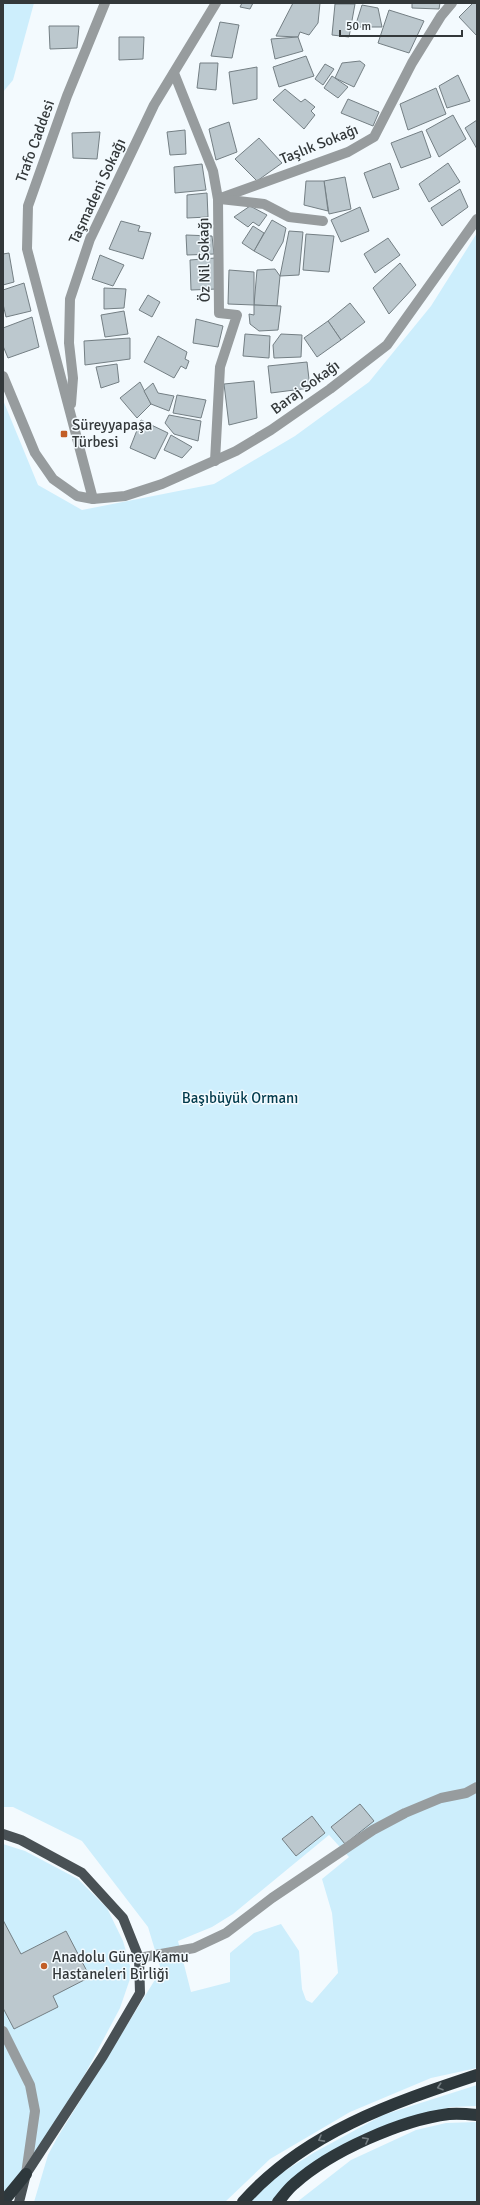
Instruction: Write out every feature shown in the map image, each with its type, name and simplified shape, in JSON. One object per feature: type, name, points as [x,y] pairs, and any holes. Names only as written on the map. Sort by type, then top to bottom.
[{"type":"highway","points":[[243,2202],[299,2151],[344,2126],[399,2101],[477,2075]]},
{"type":"highway","points":[[278,2202],[294,2184],[323,2164],[375,2135],[417,2119],[451,2114],[477,2115]]},
{"type":"highway","points":[[3,2202],[26,2174]]},
{"type":"main road","points":[[3,1834],[21,1840],[82,1873],[123,1918],[139,1958],[140,1993],[103,2056],[8,2202]]},
{"type":"main road","points":[[19,2202],[26,2174]]},
{"type":"street","name":"Trafo Caddesi","points":[[93,499],[71,410],[42,311],[27,249],[28,206],[67,96],[105,3]]},
{"type":"street","name":"Taşmadeni Sokağı","points":[[71,410],[73,378],[69,343],[70,299],[90,238],[154,105],[216,3]]},
{"type":"street","name":"Taşlık Sokağı","points":[[218,199],[348,152],[374,137],[412,63],[441,16],[452,3]]},
{"type":"street","name":"Öz Nil Sokağı","points":[[174,73],[213,171],[218,199],[219,313],[237,315],[220,367],[215,461]]},
{"type":"street","points":[[218,199],[264,204],[289,217],[323,221]]},
{"type":"street","name":"Baraj Sokağı","points":[[93,499],[125,496],[162,484],[215,461],[271,430],[330,389],[386,345],[477,219]]},
{"type":"street","points":[[3,376],[35,453],[53,479],[77,496],[93,499]]},
{"type":"street","points":[[139,1958],[194,1948],[226,1933],[272,1898],[373,1830],[405,1813],[442,1798],[466,1793],[477,1787]]},
{"type":"street","points":[[3,2031],[30,2085],[35,2111],[26,2174]]},
{"type":"green space","points":[[3,3],[34,3],[13,80],[3,92]]},
{"type":"green space","name":"Başıbüyük Ormanı","points":[[477,233],[477,2068],[431,2078],[350,2112],[270,2159],[225,2202],[34,2202],[48,2155],[57,2138],[161,1970],[148,1927],[82,1841],[13,1807],[3,1807],[3,400],[38,485],[82,510],[214,484],[295,436],[369,382],[431,306]],"holes":[[[329,1835],[349,1857],[322,1879],[332,1913],[338,1973],[312,2003],[306,2000],[302,1989],[299,1951],[281,1924],[254,1933],[230,1953],[230,1982],[191,1992],[178,1941],[212,1927],[233,1914]]]},
{"type":"green space","points":[[3,1844],[25,1851],[78,1879],[107,1908],[123,1941],[132,1973],[120,2008],[85,2074],[21,2175],[3,2193]]},
{"type":"green space","points":[[477,2085],[477,2106],[451,2107],[397,2121],[285,2187],[271,2202],[250,2202],[278,2175],[315,2152],[383,2115]]},
{"type":"green space","points":[[477,2122],[477,2202],[297,2202],[351,2160],[416,2130],[446,2123]]},
{"type":"building","points":[[242,3],[253,3],[250,9],[240,7]]},
{"type":"building","points":[[293,3],[320,3],[318,23],[309,35],[300,32],[298,37],[276,36]]},
{"type":"building","points":[[412,3],[440,3],[439,9],[412,8]]},
{"type":"building","points":[[473,3],[477,3],[477,36],[459,17]]},
{"type":"building","points":[[335,4],[355,4],[349,37],[332,35]]},
{"type":"building","points":[[362,5],[378,8],[382,27],[355,27]]},
{"type":"building","points":[[389,10],[424,21],[409,53],[378,43]]},
{"type":"building","points":[[220,22],[239,25],[232,58],[211,56]]},
{"type":"building","points":[[49,26],[79,26],[77,48],[50,49]]},
{"type":"building","points":[[119,37],[144,37],[143,59],[119,60]]},
{"type":"building","points":[[298,37],[303,51],[275,59],[271,39]]},
{"type":"building","points":[[306,56],[314,76],[279,87],[273,67]]},
{"type":"building","points":[[360,61],[365,65],[354,87],[335,78],[342,63]]},
{"type":"building","points":[[200,63],[218,63],[216,90],[197,88]]},
{"type":"building","points":[[325,64],[334,69],[323,85],[315,79]]},
{"type":"building","points":[[257,67],[257,99],[233,104],[229,72]]},
{"type":"building","points":[[458,75],[470,101],[447,108],[439,86]]},
{"type":"building","points":[[332,76],[348,87],[338,98],[324,88]]},
{"type":"building","points":[[436,88],[446,114],[408,130],[400,104]]},
{"type":"building","points":[[285,89],[301,102],[305,99],[315,107],[311,111],[315,115],[304,129],[273,100]]},
{"type":"building","points":[[348,99],[379,112],[373,126],[341,113]]},
{"type":"building","points":[[453,115],[466,139],[439,157],[426,130]]},
{"type":"building","points":[[477,120],[477,149],[465,128]]},
{"type":"building","points":[[229,122],[237,152],[216,160],[209,129]]},
{"type":"building","points":[[185,130],[186,154],[170,155],[167,132]]},
{"type":"building","points":[[422,131],[431,157],[401,168],[391,143]]},
{"type":"building","points":[[100,132],[97,159],[73,158],[72,133]]},
{"type":"building","points":[[259,138],[282,163],[257,181],[235,159]]},
{"type":"building","points":[[390,163],[399,189],[373,198],[364,173]]},
{"type":"building","points":[[448,163],[460,182],[429,202],[419,184]]},
{"type":"building","points":[[202,164],[206,190],[175,193],[174,167]]},
{"type":"building","points":[[345,177],[351,209],[329,214],[324,181]]},
{"type":"building","points":[[306,181],[324,181],[328,211],[304,205]]},
{"type":"building","points":[[460,189],[468,207],[442,226],[431,208]]},
{"type":"building","points":[[207,193],[208,217],[187,218],[187,195]]},
{"type":"building","points":[[250,206],[267,215],[259,226],[253,222],[248,227],[234,217]]},
{"type":"building","points":[[360,207],[369,231],[341,242],[331,220]]},
{"type":"building","points":[[272,220],[286,228],[283,242],[272,261],[254,251]]},
{"type":"building","points":[[121,221],[140,226],[138,231],[151,233],[143,259],[109,249]]},
{"type":"building","points":[[253,226],[264,233],[254,251],[242,243]]},
{"type":"building","points":[[289,231],[303,232],[299,275],[280,276]]},
{"type":"building","points":[[306,234],[334,236],[329,272],[303,270]]},
{"type":"building","points":[[186,235],[212,236],[214,254],[187,255]]},
{"type":"building","points":[[388,238],[400,255],[375,273],[364,254]]},
{"type":"building","points":[[9,253],[14,282],[3,285],[3,254]]},
{"type":"building","points":[[100,255],[124,265],[113,286],[92,279]]},
{"type":"building","points":[[215,258],[217,289],[191,290],[190,260]]},
{"type":"building","points":[[400,263],[416,285],[389,314],[373,288]]},
{"type":"building","points":[[275,269],[280,276],[277,306],[254,305],[257,270]]},
{"type":"building","points":[[229,270],[254,272],[254,305],[228,304]]},
{"type":"building","points":[[24,283],[31,311],[6,317],[3,304],[3,290]]},
{"type":"building","points":[[104,288],[126,289],[124,308],[104,309]]},
{"type":"building","points":[[148,295],[160,302],[152,317],[139,310]]},
{"type":"building","points":[[350,303],[365,322],[341,340],[328,321]]},
{"type":"building","points":[[254,305],[281,306],[278,330],[259,331],[250,324],[249,314],[254,315]]},
{"type":"building","points":[[124,311],[128,334],[105,337],[101,315]]},
{"type":"building","points":[[32,317],[39,347],[8,358],[3,346],[3,328]]},
{"type":"building","points":[[196,319],[223,326],[218,347],[193,343]]},
{"type":"building","points":[[328,321],[341,340],[317,357],[304,338]]},
{"type":"building","points":[[245,334],[270,336],[269,358],[243,356]]},
{"type":"building","points":[[281,334],[302,335],[301,357],[274,358],[273,345]]},
{"type":"building","points":[[158,336],[187,352],[185,359],[189,361],[186,369],[181,366],[174,378],[144,362]]},
{"type":"building","points":[[130,338],[130,359],[85,365],[84,341]]},
{"type":"building","points":[[307,362],[310,388],[271,393],[268,366]]},
{"type":"building","points":[[117,364],[119,382],[101,388],[96,367]]},
{"type":"building","points":[[254,381],[257,418],[229,425],[224,384]]},
{"type":"building","points":[[140,382],[151,404],[137,418],[120,398]]},
{"type":"building","points":[[153,383],[158,393],[174,396],[169,411],[151,404],[144,391]]},
{"type":"building","points":[[177,395],[206,400],[201,418],[173,413]]},
{"type":"building","points":[[169,415],[201,421],[198,441],[174,434],[165,423]]},
{"type":"building","points":[[141,420],[168,433],[155,459],[130,448]]},
{"type":"building","points":[[171,435],[192,447],[182,458],[164,450]]},
{"type":"building","points":[[360,1804],[374,1821],[345,1844],[331,1827]]},
{"type":"building","points":[[312,1816],[325,1833],[296,1856],[282,1839]]},
{"type":"building","name":"Anadolu Güney Kamu Hastaneleri Birliği","points":[[3,1920],[21,1954],[66,1931],[90,1977],[53,1996],[58,2007],[14,2029],[3,2008]]},
{"type":"place","name":"Süreyyapaşa Türbesi","points":[[64,434]]},
{"type":"place","name":"Anadolu Güney Kamu Hastaneleri Birliği","points":[[44,1966]]}]
